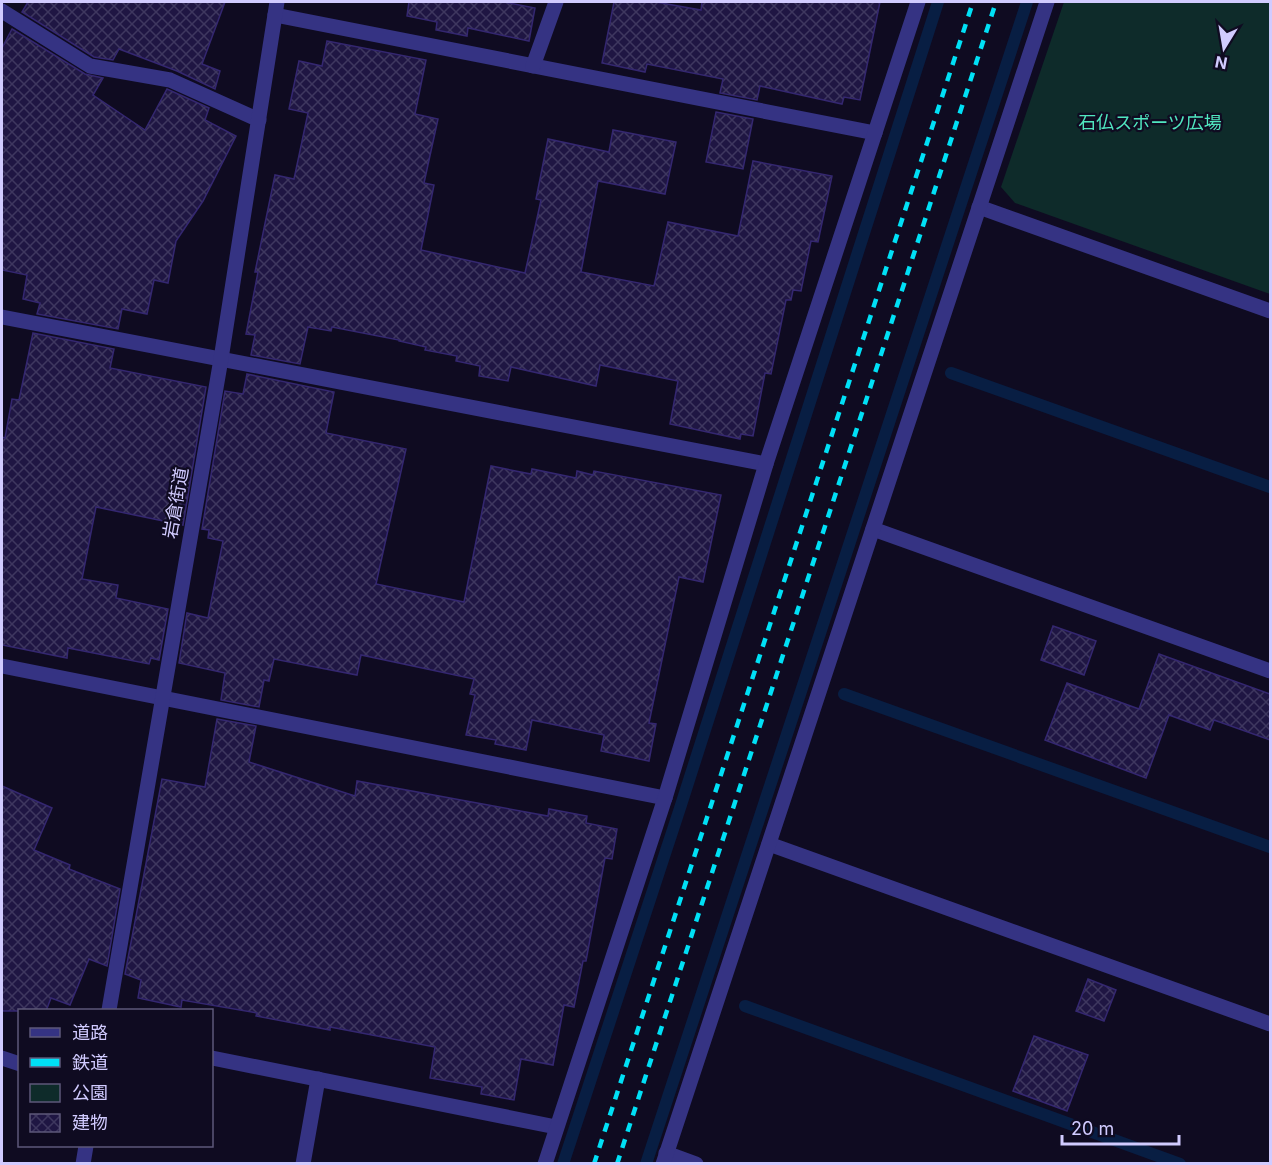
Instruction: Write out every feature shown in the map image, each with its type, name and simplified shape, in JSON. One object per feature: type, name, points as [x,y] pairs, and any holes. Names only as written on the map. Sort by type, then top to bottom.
[{"type":"street","points":[[533,66],[556,2]]},
{"type":"street","points":[[544,1164],[665,798],[766,464],[918,2]]},
{"type":"street","points":[[696,1164],[664,1158],[1047,2]]},
{"type":"street","points":[[276,8],[533,66],[875,133]]},
{"type":"street","name":"岩倉街道","points":[[109,1009],[221,359],[276,8]]},
{"type":"street","points":[[2,11],[90,66],[170,80],[259,120]]},
{"type":"street","points":[[979,207],[1270,311]]},
{"type":"street","points":[[2,316],[766,464]]},
{"type":"street","points":[[873,529],[1270,671]]},
{"type":"street","points":[[2,666],[665,798]]},
{"type":"street","points":[[769,844],[1270,1024]]},
{"type":"street","points":[[213,1058],[556,1128]]},
{"type":"street","points":[[303,1164],[318,1079]]},
{"type":"street","points":[[83,1164],[86,1147]]},
{"type":"green space","name":"石仏スポーツ広場","points":[[1064,2],[1270,2],[1270,294],[1015,203],[1001,187]]},
{"type":"building","points":[[28,2],[225,2],[202,64],[220,71],[215,89],[177,71],[119,49],[113,60],[94,57],[22,12]]},
{"type":"building","points":[[409,2],[504,2],[535,8],[529,41],[468,28],[467,36],[436,30],[437,22],[407,16]]},
{"type":"building","points":[[614,2],[656,2],[701,10],[702,2],[880,2],[860,100],[844,97],[842,104],[760,86],[757,100],[720,93],[723,79],[647,64],[645,72],[602,63]]},
{"type":"building","points":[[12,29],[85,74],[103,78],[93,95],[145,130],[167,89],[209,108],[205,120],[236,136],[203,201],[176,241],[168,283],[154,280],[147,314],[122,309],[118,329],[37,314],[40,303],[23,299],[27,275],[2,270],[2,48]]},
{"type":"building","points":[[327,41],[426,60],[415,114],[438,119],[424,183],[434,185],[421,250],[525,273],[541,200],[536,199],[548,139],[609,152],[613,130],[676,142],[665,194],[598,181],[581,272],[654,286],[668,222],[738,236],[753,161],[832,176],[818,242],[811,241],[801,291],[793,290],[791,300],[786,300],[771,374],[765,373],[753,436],[741,434],[740,439],[670,424],[678,381],[600,365],[596,386],[511,367],[508,381],[479,376],[480,366],[456,361],[457,356],[425,350],[426,347],[399,340],[332,327],[331,331],[308,327],[300,364],[251,355],[255,335],[246,334],[258,272],[255,272],[275,175],[294,179],[308,113],[289,109],[299,61],[322,66]]},
{"type":"building","points":[[716,112],[753,119],[743,169],[706,162]]},
{"type":"building","points":[[33,333],[114,349],[110,368],[206,387],[183,525],[96,507],[82,579],[118,585],[116,598],[168,609],[159,660],[151,658],[149,664],[68,648],[67,658],[2,645],[2,437],[5,438],[12,399],[19,400]]},
{"type":"building","points":[[247,374],[334,392],[326,433],[406,449],[376,584],[464,602],[491,466],[531,474],[532,469],[576,478],[577,471],[593,475],[594,471],[721,495],[703,582],[679,577],[649,723],[656,724],[649,761],[601,751],[604,735],[532,720],[526,750],[495,744],[496,740],[466,735],[475,695],[470,694],[474,679],[361,655],[357,675],[274,659],[269,681],[264,680],[259,707],[221,700],[225,673],[179,663],[187,613],[208,618],[223,541],[208,538],[209,530],[202,529],[225,391],[243,394]]},
{"type":"building","points":[[1053,626],[1096,641],[1084,675],[1041,660]]},
{"type":"building","points":[[1159,654],[1270,694],[1270,740],[1214,720],[1210,730],[1169,715],[1146,778],[1045,740],[1067,683],[1139,709]]},
{"type":"building","points":[[217,719],[256,726],[249,762],[355,796],[357,781],[548,816],[549,809],[587,816],[586,823],[617,829],[612,859],[605,858],[586,961],[583,961],[574,1007],[564,1005],[553,1065],[521,1059],[514,1100],[481,1094],[482,1087],[430,1078],[435,1047],[330,1027],[330,1030],[256,1016],[257,1013],[182,1000],[181,1007],[138,998],[141,980],[125,974],[162,779],[205,787]]},
{"type":"building","points":[[2,786],[52,808],[34,850],[70,865],[69,869],[120,889],[107,966],[89,959],[70,1005],[51,998],[47,1009],[2,1011]]},
{"type":"building","points":[[1088,979],[1116,990],[1104,1021],[1076,1011]]},
{"type":"building","points":[[1034,1036],[1088,1055],[1067,1111],[1013,1091]]},
{"type":"waterway","points":[[563,1164],[681,805],[938,2]]},
{"type":"waterway","points":[[646,1164],[1027,2]]},
{"type":"waterway","points":[[951,373],[1270,487]]},
{"type":"waterway","points":[[844,694],[1270,847]]},
{"type":"waterway","points":[[745,1006],[1180,1164]]},
{"type":"railway","points":[[594,1164],[973,2]]},
{"type":"railway","points":[[617,1164],[996,2]]}]
